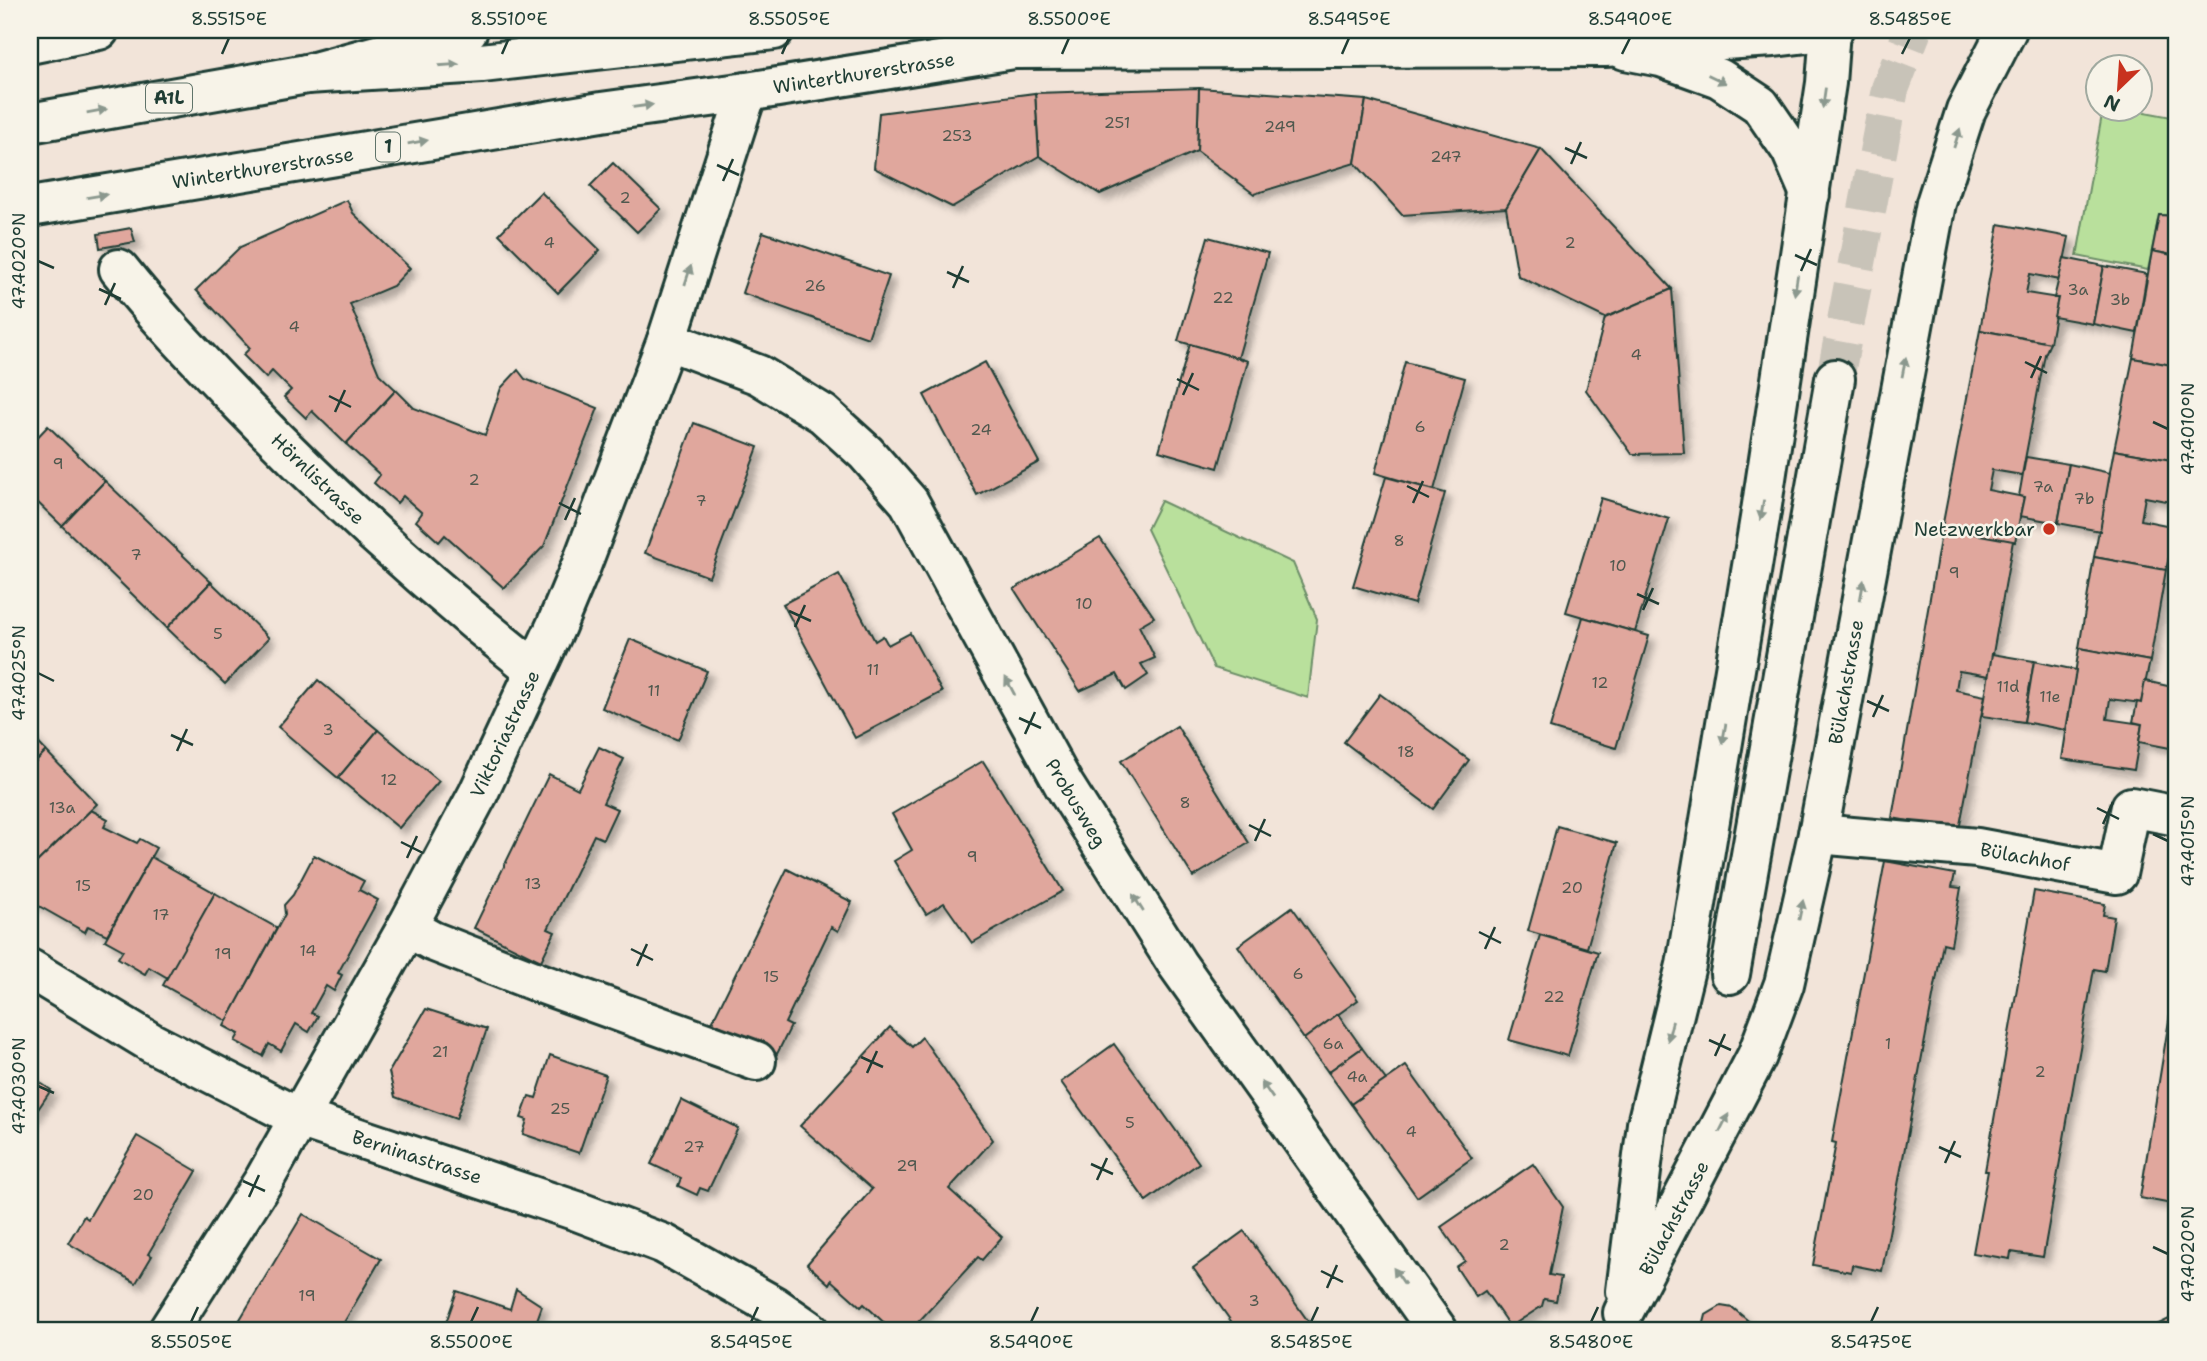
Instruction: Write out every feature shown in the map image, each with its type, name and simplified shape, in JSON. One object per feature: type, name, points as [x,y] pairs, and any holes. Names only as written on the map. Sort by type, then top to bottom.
[{"type":"main road","points":[[30,44],[99,30]]},
{"type":"main road","name":"A1L","points":[[30,122],[307,74],[468,30]]},
{"type":"main road","points":[[307,74],[482,63],[774,30]]},
{"type":"main road","name":"1","points":[[1014,49],[1080,30]]},
{"type":"main road","name":"Winterthurerstrasse","points":[[30,206],[601,111],[747,92],[1014,49],[1605,47],[1774,37],[1831,30]]},
{"type":"main road","name":"Bülachstrasse","points":[[1621,1322],[1647,1124],[1686,965],[1760,518],[1810,194],[1831,30]]},
{"type":"main road","name":"Bülachstrasse","points":[[1621,1322],[1757,1056],[1784,984],[1818,834],[1936,203],[1966,110],[2007,30]]},
{"type":"main road","points":[[1605,47],[1661,57],[1719,78],[1760,105],[1791,150],[1810,194]]},
{"type":"main road","name":"Viktoriastrasse","points":[[168,1331],[264,1180],[407,927],[478,794],[536,670],[581,566],[667,340],[747,92]]},
{"type":"main road","name":"Hörnlistrasse","points":[[119,269],[156,316],[291,454],[369,529],[536,670]]},
{"type":"main road","name":"Probusweg","points":[[667,340],[759,375],[823,414],[866,453],[909,502],[1064,785],[1177,964],[1438,1331]]},
{"type":"main road","points":[[1730,974],[1835,379]]},
{"type":"main road","name":"Bülachhof","points":[[1818,834],[1977,848],[2117,874],[2132,807],[2177,816]]},
{"type":"main road","points":[[407,927],[432,941],[537,982],[756,1061]]},
{"type":"main road","points":[[1686,965],[1784,984]]},
{"type":"main road","name":"Berninastrasse","points":[[30,969],[152,1044],[299,1118],[553,1202],[664,1244],[774,1306],[810,1331]]},
{"type":"green space","points":[[2154,114],[2177,118],[2177,195],[2173,215],[2159,215],[2148,270],[2077,256],[2101,122],[2154,122]]},
{"type":"green space","points":[[1161,501],[1293,563],[1317,619],[1308,698],[1214,668],[1147,529]]},
{"type":"building","points":[[1199,88],[1366,100],[1355,163],[1254,194],[1197,151]]},
{"type":"building","points":[[1199,88],[1197,151],[1100,194],[1039,156],[1035,93]]},
{"type":"building","points":[[1035,93],[1039,156],[952,207],[874,168],[879,113]]},
{"type":"building","points":[[1366,100],[1541,149],[1506,208],[1402,215],[1355,163]]},
{"type":"building","points":[[1541,149],[1672,289],[1605,318],[1518,276],[1506,208]]},
{"type":"building","points":[[613,163],[661,209],[637,232],[590,186]]},
{"type":"building","points":[[541,192],[600,250],[558,293],[499,234]]},
{"type":"building","points":[[347,200],[353,213],[410,268],[393,286],[350,304],[379,374],[396,390],[346,444],[312,411],[306,418],[284,397],[291,390],[272,371],[266,378],[243,355],[250,348],[196,290],[240,247]]},
{"type":"building","points":[[2159,215],[2177,216],[2177,256],[2152,251]]},
{"type":"building","points":[[1999,224],[2069,237],[2060,280],[2030,274],[2026,293],[2058,298],[2050,343],[1980,330]]},
{"type":"building","points":[[131,228],[135,242],[100,248],[98,234]]},
{"type":"building","points":[[763,232],[889,276],[868,338],[742,293]]},
{"type":"building","points":[[1208,237],[1268,253],[1238,358],[1178,341]]},
{"type":"building","points":[[2152,251],[2177,256],[2177,366],[2133,358]]},
{"type":"building","points":[[2064,258],[2104,266],[2093,324],[2054,317],[2058,298],[2054,298]]},
{"type":"building","points":[[2104,266],[2147,274],[2137,333],[2093,324]]},
{"type":"building","points":[[1672,289],[1684,453],[1632,454],[1586,390],[1605,318]]},
{"type":"building","points":[[1980,330],[2050,343],[2045,354],[2022,475],[1992,470],[1988,490],[2024,497],[2015,542],[1942,528]]},
{"type":"building","points":[[1190,344],[1248,361],[1218,468],[1159,451]]},
{"type":"building","points":[[2133,358],[2177,366],[2177,461],[2114,450]]},
{"type":"building","points":[[985,362],[1039,462],[977,495],[924,395]]},
{"type":"building","points":[[1405,362],[1465,378],[1434,490],[1375,473]]},
{"type":"building","points":[[518,370],[525,379],[598,408],[544,546],[504,588],[445,535],[439,542],[416,521],[422,513],[403,496],[397,503],[374,483],[380,475],[346,444],[396,390],[414,408],[485,435],[501,388]]},
{"type":"building","points":[[694,423],[758,447],[709,577],[645,553]]},
{"type":"building","points":[[48,426],[105,481],[62,526],[30,495],[30,445]]},
{"type":"building","points":[[2114,450],[2177,461],[2176,503],[2145,497],[2141,520],[2176,527],[2166,570],[2094,557]]},
{"type":"building","points":[[2026,457],[2069,464],[2058,523],[2020,516],[2024,497],[2019,496]]},
{"type":"building","points":[[2069,464],[2110,473],[2100,531],[2058,523]]},
{"type":"building","points":[[1386,477],[1445,493],[1414,604],[1353,586]]},
{"type":"building","points":[[105,481],[211,582],[167,628],[62,526]]},
{"type":"building","points":[[2177,497],[2177,544],[2173,545],[2176,527]]},
{"type":"building","points":[[1601,498],[1669,519],[1635,632],[1566,612]]},
{"type":"building","points":[[1942,528],[2013,541],[1989,676],[1959,671],[1956,690],[1985,696],[1959,830],[1892,818]]},
{"type":"building","points":[[1100,538],[1154,617],[1139,626],[1155,658],[1141,664],[1148,675],[1126,690],[1117,674],[1080,691],[1014,589]]},
{"type":"building","points":[[2094,557],[2166,570],[2150,661],[2079,648]]},
{"type":"building","points":[[839,574],[875,641],[883,636],[888,645],[910,633],[942,692],[855,738],[783,604]]},
{"type":"building","points":[[211,582],[269,638],[225,684],[167,628]]},
{"type":"building","points":[[1583,617],[1649,636],[1616,748],[1550,728]]},
{"type":"building","points":[[630,639],[707,671],[678,740],[602,708]]},
{"type":"building","points":[[2079,648],[2150,661],[2141,703],[2110,699],[2107,719],[2142,724],[2134,770],[2062,759]]},
{"type":"building","points":[[1992,654],[2034,661],[2024,722],[1982,716]]},
{"type":"building","points":[[2034,661],[2076,670],[2066,730],[2024,722]]},
{"type":"building","points":[[318,680],[378,730],[338,778],[278,727]]},
{"type":"building","points":[[2145,681],[2177,688],[2175,749],[2139,742],[2142,724],[2133,722],[2137,702],[2141,703]]},
{"type":"building","points":[[1380,694],[1469,760],[1433,809],[1344,742]]},
{"type":"building","points":[[1177,726],[1249,843],[1193,877],[1121,761]]},
{"type":"building","points":[[378,730],[439,781],[399,828],[338,778]]},
{"type":"building","points":[[30,734],[46,751],[30,767]]},
{"type":"building","points":[[599,747],[624,759],[603,803],[617,809],[603,839],[594,835],[548,929],[555,932],[541,961],[474,928],[549,774],[578,789]]},
{"type":"building","points":[[46,751],[97,804],[30,869],[30,767]]},
{"type":"building","points":[[983,761],[1063,891],[972,943],[944,903],[926,914],[894,861],[912,850],[892,814]]},
{"type":"building","points":[[91,810],[108,819],[104,827],[137,843],[140,839],[156,848],[107,935],[88,926],[85,932],[30,901],[30,869]]},
{"type":"building","points":[[1557,826],[1617,843],[1587,948],[1528,931]]},
{"type":"building","points":[[314,855],[364,881],[359,890],[378,900],[338,973],[342,975],[334,991],[326,986],[311,1013],[318,1016],[309,1032],[296,1024],[281,1051],[269,1044],[263,1056],[235,1041],[239,1034],[224,1026],[285,914],[284,905],[293,895]]},
{"type":"building","points":[[151,857],[215,893],[168,978],[149,967],[145,974],[118,958],[123,950],[105,940]]},
{"type":"building","points":[[1885,861],[1955,874],[1952,887],[1961,888],[1951,945],[1943,943],[1882,1271],[1852,1265],[1851,1272],[1813,1265],[1836,1143],[1832,1142]]},
{"type":"building","points":[[787,869],[852,902],[838,931],[831,927],[785,1023],[791,1026],[777,1054],[712,1022]]},
{"type":"building","points":[[2034,891],[2105,904],[2103,915],[2114,917],[2105,971],[2094,969],[2043,1257],[2011,1252],[2010,1259],[1973,1253]]},
{"type":"building","points":[[215,893],[277,928],[227,1021],[163,985]]},
{"type":"building","points":[[1292,907],[1358,1000],[1304,1039],[1238,946]]},
{"type":"building","points":[[1540,935],[1598,952],[1568,1056],[1509,1040]]},
{"type":"building","points":[[2177,971],[2177,1205],[2140,1198]]},
{"type":"building","points":[[426,1009],[487,1029],[456,1119],[395,1097],[389,1072]]},
{"type":"building","points":[[1338,1014],[1362,1048],[1328,1072],[1304,1039]]},
{"type":"building","points":[[890,1027],[912,1047],[922,1037],[993,1140],[949,1189],[1002,1237],[982,1260],[978,1257],[910,1331],[893,1331],[864,1304],[861,1307],[831,1280],[829,1284],[807,1264],[872,1189],[800,1126]]},
{"type":"building","points":[[1114,1044],[1199,1163],[1146,1201],[1061,1082]]},
{"type":"building","points":[[1362,1048],[1386,1080],[1351,1104],[1328,1072]]},
{"type":"building","points":[[550,1055],[606,1075],[579,1153],[523,1134],[527,1120],[521,1118],[529,1096],[536,1098]]},
{"type":"building","points":[[1406,1066],[1472,1158],[1417,1197],[1351,1104]]},
{"type":"building","points":[[30,1076],[51,1090],[30,1121]]},
{"type":"building","points":[[681,1100],[738,1128],[708,1191],[700,1188],[697,1195],[678,1186],[681,1178],[651,1164]]},
{"type":"building","points":[[137,1136],[197,1171],[148,1254],[152,1256],[136,1283],[68,1243],[84,1216],[88,1219]]},
{"type":"building","points":[[1533,1164],[1563,1207],[1549,1275],[1561,1277],[1556,1301],[1544,1299],[1542,1306],[1510,1327],[1485,1291],[1476,1297],[1456,1267],[1465,1261],[1441,1227]]},
{"type":"building","points":[[303,1214],[381,1259],[339,1331],[233,1331]]},
{"type":"building","points":[[1244,1231],[1315,1331],[1238,1331],[1193,1268]]},
{"type":"building","points":[[516,1289],[542,1306],[533,1331],[443,1331],[457,1291],[510,1309]]},
{"type":"building","points":[[1721,1306],[1733,1308],[1760,1331],[1702,1331],[1706,1315]]},
{"type":"building","points":[[2169,1319],[2175,1331],[2144,1331]]},
{"type":"tunnel","points":[[1835,379],[1890,89],[1913,30]]},
{"type":"place","name":"Netzwerkbar","points":[[2049,529]]}]
